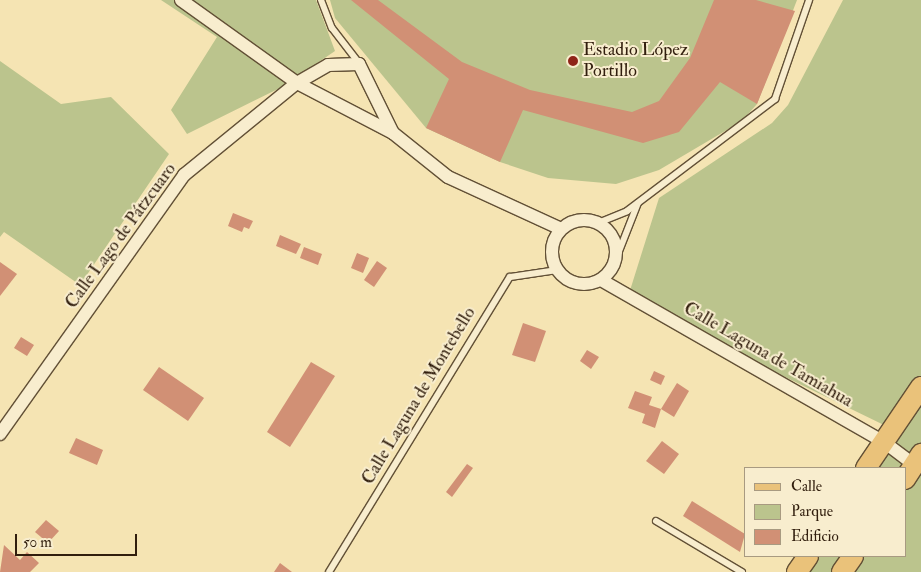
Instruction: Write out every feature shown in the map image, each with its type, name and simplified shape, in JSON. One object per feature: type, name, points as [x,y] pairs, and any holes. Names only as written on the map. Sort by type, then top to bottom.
[{"type":"main road","points":[[867,467],[921,387]]},
{"type":"main road","points":[[797,572],[807,557]]},
{"type":"main road","points":[[842,572],[852,557]]},
{"type":"street","points":[[180,0],[298,83],[393,133],[448,177],[562,229]]},
{"type":"street","points":[[359,64],[393,133]]},
{"type":"street","name":"Calle Lago de Pátzcuaro","points":[[0,434],[184,175],[298,83],[328,65],[359,64]]},
{"type":"street","points":[[579,220],[598,223],[613,238],[616,259],[601,280],[582,285],[557,270],[552,249],[562,229],[579,220]]},
{"type":"street","name":"Calle Laguna de Tamiahua","points":[[601,280],[884,442],[913,466]]},
{"type":"lane","points":[[321,0],[332,28],[359,64]]},
{"type":"lane","points":[[598,223],[639,201],[775,99],[809,0]]},
{"type":"lane","points":[[616,259],[639,201]]},
{"type":"lane","name":"Calle Laguna de Montebello","points":[[329,572],[510,277],[557,270]]},
{"type":"lane","points":[[656,521],[742,572]]},
{"type":"green space","points":[[161,0],[316,0],[335,51],[282,87],[187,134],[171,110],[217,37]]},
{"type":"green space","name":"Estadio López Portillo","points":[[330,0],[797,0],[757,104],[742,121],[659,170],[616,184],[548,178],[500,162],[426,128],[335,18]]},
{"type":"green space","points":[[843,0],[921,0],[921,572],[788,572],[798,557],[906,557],[906,467],[859,467],[886,426],[627,300],[659,198],[772,123],[788,105]]},
{"type":"green space","points":[[0,61],[61,104],[111,97],[169,154],[80,285],[4,232],[0,237]]},
{"type":"building","points":[[351,0],[378,0],[462,62],[530,90],[632,112],[659,101],[690,58],[714,0],[756,0],[795,11],[757,104],[720,82],[679,132],[643,143],[523,110],[500,162],[426,128],[449,79]]},
{"type":"building","points":[[233,213],[253,221],[249,229],[244,227],[242,232],[228,226]]},
{"type":"building","points":[[280,235],[301,244],[296,254],[276,246]]},
{"type":"building","points":[[304,247],[322,254],[318,265],[300,258]]},
{"type":"building","points":[[357,253],[369,258],[363,273],[351,268]]},
{"type":"building","points":[[377,261],[387,268],[374,287],[364,280]]},
{"type":"building","points":[[0,262],[17,274],[0,296]]},
{"type":"building","points":[[523,323],[546,331],[535,362],[512,355]]},
{"type":"building","points":[[21,337],[34,345],[27,356],[14,348]]},
{"type":"building","points":[[587,350],[599,357],[591,369],[580,361]]},
{"type":"building","points":[[311,362],[335,376],[290,447],[267,432]]},
{"type":"building","points":[[159,367],[204,398],[188,421],[143,390]]},
{"type":"building","points":[[654,371],[665,376],[661,385],[650,380]]},
{"type":"building","points":[[677,383],[689,391],[674,417],[661,409]]},
{"type":"building","points":[[635,391],[652,397],[649,405],[661,409],[655,428],[642,423],[645,414],[628,408]]},
{"type":"building","points":[[76,438],[103,450],[97,465],[69,453]]},
{"type":"building","points":[[662,441],[679,454],[664,474],[646,461]]},
{"type":"building","points":[[467,464],[473,468],[452,497],[446,492]]},
{"type":"building","points":[[692,501],[744,533],[740,552],[683,516]]},
{"type":"building","points":[[46,520],[59,531],[48,543],[35,532]]},
{"type":"building","points":[[4,545],[20,560],[27,552],[39,563],[30,572],[0,572]]},
{"type":"building","points":[[280,563],[292,572],[274,572]]},
{"type":"place","name":"Estadio López Portillo","points":[[573,61]]}]
